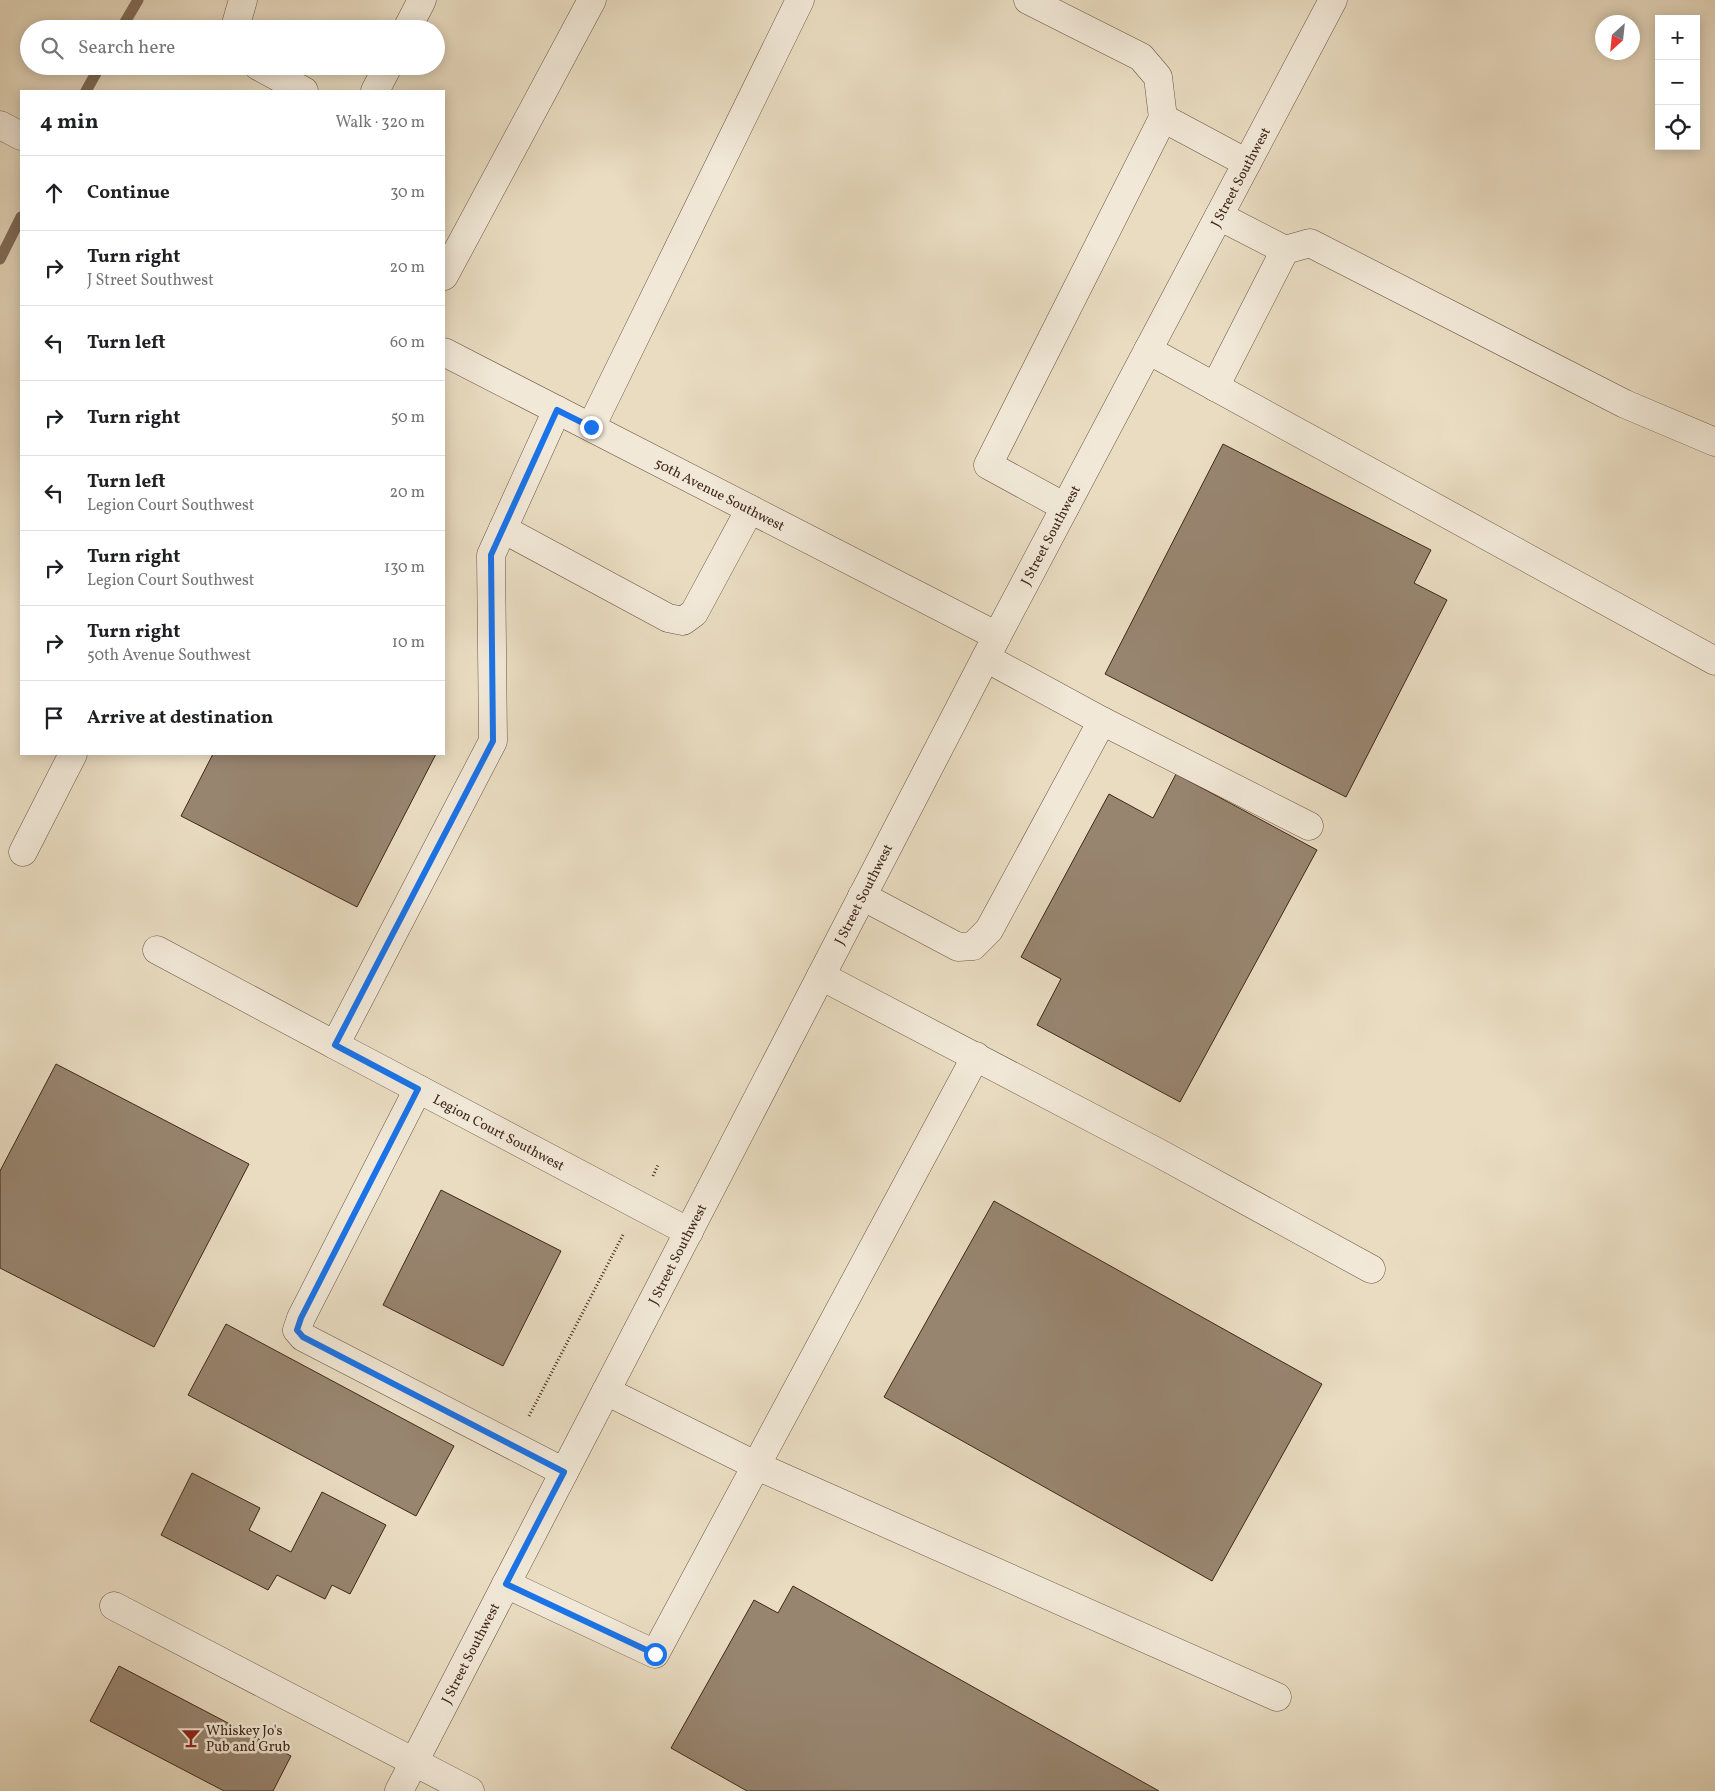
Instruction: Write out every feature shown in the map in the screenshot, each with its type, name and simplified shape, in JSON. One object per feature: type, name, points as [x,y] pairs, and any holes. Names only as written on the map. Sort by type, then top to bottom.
[{"type":"street","points":[[237,20],[243,0]]},
{"type":"street","points":[[412,20],[422,0]]},
{"type":"street","points":[[445,274],[592,0]]},
{"type":"street","points":[[591,427],[800,0]]},
{"type":"street","points":[[1028,0],[1142,57],[1158,77],[1163,118],[988,465],[1065,507]]},
{"type":"street","name":"J Street Southwest","points":[[399,1791],[991,647],[1333,0]]},
{"type":"street","points":[[275,75],[302,90]]},
{"type":"street","points":[[376,90],[383,75]]},
{"type":"street","points":[[1163,118],[1247,163]]},
{"type":"street","points":[[0,126],[20,136]]},
{"type":"street","points":[[1219,216],[1285,250],[1310,243],[1625,404],[1715,442]]},
{"type":"street","points":[[1216,387],[1285,250]]},
{"type":"street","points":[[1148,350],[1715,661]]},
{"type":"street","name":"50th Avenue Southwest","points":[[445,353],[750,509],[991,647],[1102,721],[1309,826]]},
{"type":"street","points":[[335,1045],[493,741],[491,555],[557,410]]},
{"type":"street","points":[[503,528],[668,618],[683,621],[694,613],[750,509]]},
{"type":"street","points":[[862,896],[958,947],[973,946],[988,930],[1102,721]]},
{"type":"street","points":[[23,852],[73,755]]},
{"type":"street","name":"Legion Court Southwest","points":[[157,950],[689,1232]]},
{"type":"street","points":[[821,976],[1157,1152],[1371,1270]]},
{"type":"street","points":[[506,1584],[655,1654],[976,1056]]},
{"type":"street","points":[[418,1089],[301,1318],[297,1330],[303,1337],[564,1472]]},
{"type":"street","points":[[606,1391],[757,1466],[1277,1697]]},
{"type":"street","points":[[114,1606],[470,1791]]},
{"type":"path","points":[[527,1419],[658,1165]]},
{"type":"building","points":[[1223,444],[1431,550],[1414,583],[1447,600],[1346,797],[1105,674]]},
{"type":"building","points":[[212,755],[435,755],[357,907],[181,816]]},
{"type":"building","points":[[1176,774],[1317,850],[1180,1102],[1037,1025],[1061,979],[1021,957],[1109,794],[1153,818]]},
{"type":"building","points":[[56,1064],[249,1164],[154,1347],[0,1268],[0,1171]]},
{"type":"building","points":[[441,1190],[561,1251],[503,1366],[383,1305]]},
{"type":"building","points":[[994,1201],[1322,1384],[1212,1581],[884,1397]]},
{"type":"building","points":[[226,1324],[454,1446],[416,1516],[188,1395]]},
{"type":"building","points":[[192,1473],[260,1508],[249,1530],[291,1552],[322,1492],[386,1525],[350,1594],[332,1585],[325,1599],[277,1575],[268,1590],[161,1535]]},
{"type":"building","points":[[793,1586],[1159,1791],[747,1791],[671,1748],[754,1600],[778,1613]]},
{"type":"building","name":"Whiskey Jo's Pub and Grub","points":[[119,1666],[291,1756],[273,1791],[224,1791],[90,1721]]},
{"type":"waterway","points":[[126,20],[138,0]]},
{"type":"waterway","points":[[87,90],[95,75]]},
{"type":"waterway","points":[[0,259],[20,219]]},
{"type":"place","name":"Whiskey Jo's Pub and Grub","points":[[191,1738]]},
{"type":"route","points":[[591,427],[557,410],[491,555],[493,741],[335,1045],[418,1089],[301,1318],[297,1330],[303,1337],[564,1472],[506,1584],[655,1654]]}]
